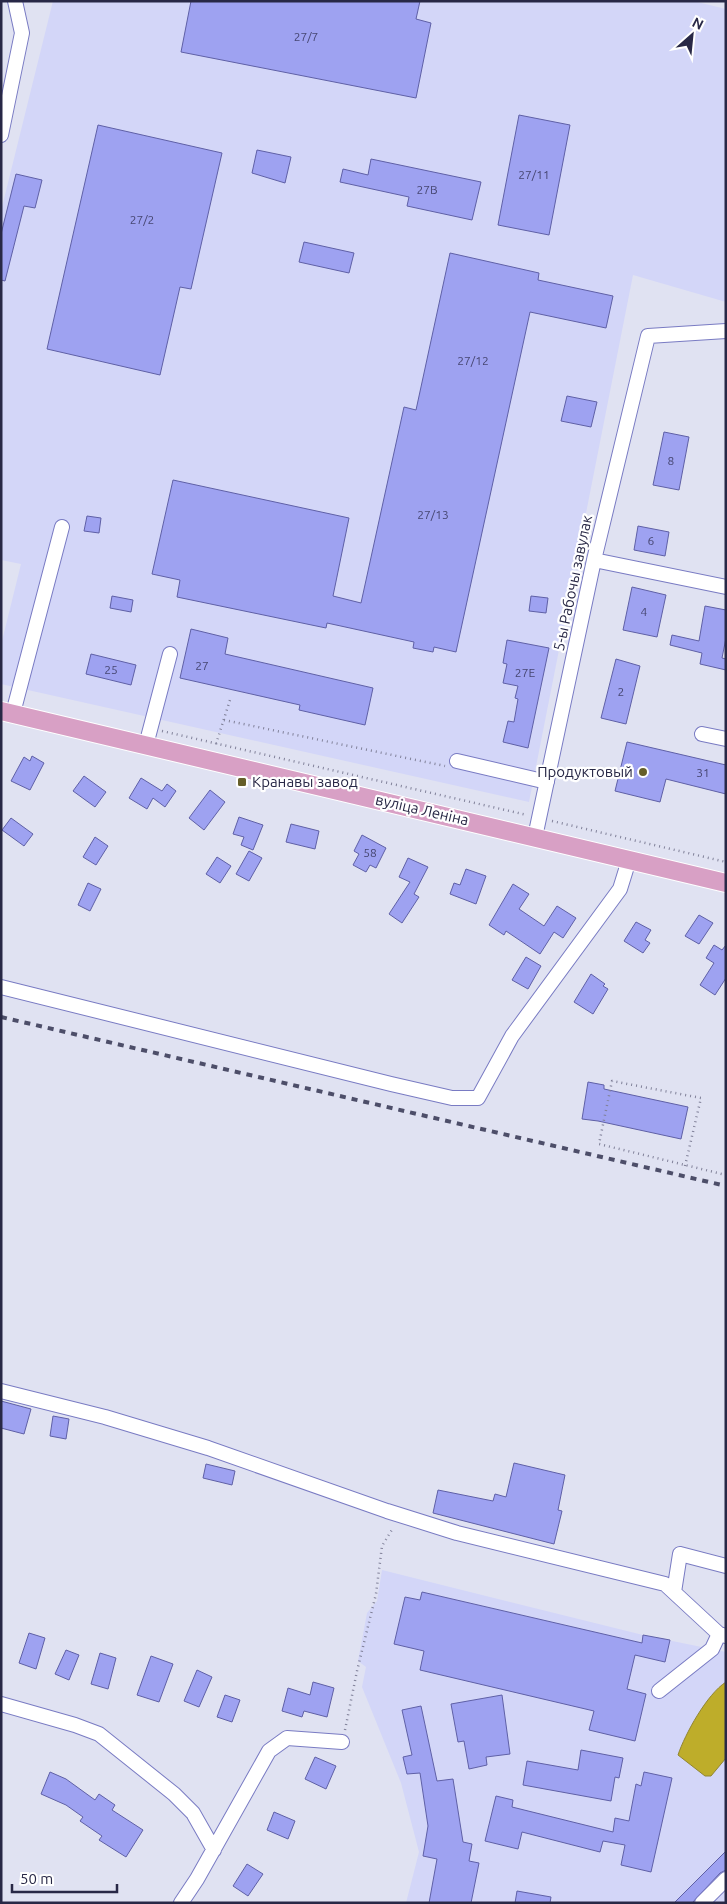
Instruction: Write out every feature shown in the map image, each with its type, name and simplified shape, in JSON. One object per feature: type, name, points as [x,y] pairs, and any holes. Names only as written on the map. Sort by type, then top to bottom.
[{"type":"main road","name":"вуліца Леніна","points":[[7,712],[726,883]]},
{"type":"street","points":[[1,135],[22,33],[16,1]]},
{"type":"street","name":"5-ы Рабочы завулак","points":[[535,838],[594,560],[648,336],[726,332]]},
{"type":"street","points":[[7,712],[62,527]]},
{"type":"street","points":[[594,560],[726,587]]},
{"type":"street","points":[[146,745],[170,654]]},
{"type":"street","points":[[702,734],[726,740]]},
{"type":"street","points":[[457,761],[547,782]]},
{"type":"street","points":[[1,987],[390,1084],[452,1098],[478,1098],[512,1036],[620,889],[629,860]]},
{"type":"street","points":[[1,1390],[106,1417],[208,1448],[457,1533],[665,1584],[722,1635],[712,1649],[659,1691]]},
{"type":"street","points":[[674,1592],[680,1554],[726,1566]]},
{"type":"street","points":[[1,1704],[75,1725],[99,1734],[174,1794],[193,1813],[214,1850]]},
{"type":"street","points":[[181,1903],[214,1850],[269,1752],[287,1738],[342,1742]]},
{"type":"street","points":[[702,1903],[726,1879]]},
{"type":"path","points":[[230,700],[216,744],[726,862]]},
{"type":"path","points":[[224,720],[442,767],[457,761]]},
{"type":"path","points":[[685,1166],[701,1098],[612,1081],[599,1144],[685,1166],[726,1175]]},
{"type":"path","points":[[342,1742],[376,1594],[382,1546],[401,1515]]},
{"type":"shaded area","points":[[53,1],[693,1],[726,9],[726,302],[633,275],[529,802],[1,684],[1,645],[21,564],[1,560],[1,211]]},
{"type":"shaded area","points":[[382,1570],[643,1635],[726,1652],[726,1903],[406,1903],[419,1852],[401,1783],[362,1687],[366,1667],[358,1661],[367,1613],[377,1601]]},
{"type":"shaded area","points":[[726,1682],[726,1758],[711,1776],[705,1776],[678,1755],[686,1736],[704,1705]]},
{"type":"building","points":[[191,1],[420,1],[416,19],[431,23],[416,98],[181,52]]},
{"type":"building","points":[[519,115],[570,125],[549,235],[498,225]]},
{"type":"building","points":[[98,125],[222,153],[191,289],[180,287],[160,375],[47,349]]},
{"type":"building","points":[[257,150],[291,157],[285,183],[252,173]]},
{"type":"building","points":[[371,159],[481,182],[472,220],[407,206],[409,197],[340,182],[343,169],[368,175]]},
{"type":"building","points":[[16,174],[42,180],[35,208],[24,206],[5,281],[1,280],[1,234]]},
{"type":"building","points":[[304,242],[354,253],[349,273],[299,262]]},
{"type":"building","points":[[450,253],[539,273],[538,280],[613,296],[606,328],[530,312],[456,652],[434,647],[433,652],[413,648],[414,642],[327,623],[326,628],[177,597],[180,580],[152,574],[173,480],[349,518],[333,596],[361,603],[404,407],[416,410]]},
{"type":"building","points":[[567,396],[597,402],[591,427],[561,421]]},
{"type":"building","points":[[664,432],[689,437],[679,490],[653,485]]},
{"type":"building","points":[[87,516],[101,518],[99,533],[84,531]]},
{"type":"building","points":[[638,526],[669,532],[665,556],[634,550]]},
{"type":"building","points":[[632,587],[666,595],[657,637],[623,630]]},
{"type":"building","points":[[112,596],[133,600],[131,612],[110,608]]},
{"type":"building","points":[[531,596],[548,598],[546,613],[529,611]]},
{"type":"building","points":[[705,606],[726,610],[726,638],[722,658],[726,659],[726,670],[700,664],[702,653],[670,645],[672,635],[699,641]]},
{"type":"building","points":[[191,629],[228,638],[225,654],[373,688],[365,725],[299,710],[300,705],[180,678]]},
{"type":"building","points":[[507,640],[549,648],[528,748],[503,742],[508,721],[514,722],[518,699],[515,698],[518,686],[503,683],[507,664],[503,663]]},
{"type":"building","points":[[91,654],[136,665],[131,685],[86,674]]},
{"type":"building","points":[[616,659],[640,666],[626,724],[601,718]]},
{"type":"building","points":[[627,742],[726,765],[726,794],[666,779],[660,802],[615,791]]},
{"type":"building","points":[[32,756],[44,763],[30,790],[11,781],[24,757],[30,761]]},
{"type":"building","points":[[84,776],[106,792],[95,807],[73,791]]},
{"type":"building","points":[[141,778],[162,791],[167,784],[176,791],[165,807],[153,798],[147,809],[129,798]]},
{"type":"building","points":[[210,790],[225,802],[204,830],[189,818]]},
{"type":"building","points":[[239,817],[263,825],[253,850],[241,845],[244,837],[233,834]]},
{"type":"building","points":[[11,818],[33,834],[24,846],[2,830]]},
{"type":"building","points":[[291,824],[319,831],[315,849],[286,842]]},
{"type":"building","points":[[362,835],[386,848],[376,868],[370,865],[366,872],[353,865],[359,854],[354,851]]},
{"type":"building","points":[[95,837],[108,846],[96,865],[83,857]]},
{"type":"building","points":[[249,851],[262,858],[249,881],[236,874]]},
{"type":"building","points":[[217,857],[231,866],[220,883],[206,874]]},
{"type":"building","points":[[408,858],[428,867],[414,894],[419,897],[402,923],[389,914],[410,882],[399,877]]},
{"type":"building","points":[[466,869],[486,876],[476,904],[450,894],[454,883],[460,885]]},
{"type":"building","points":[[88,883],[101,889],[90,911],[78,905]]},
{"type":"building","points":[[513,884],[529,894],[519,909],[544,926],[557,906],[576,918],[563,938],[554,932],[540,954],[506,931],[504,935],[489,925]]},
{"type":"building","points":[[699,915],[713,923],[699,944],[685,936]]},
{"type":"building","points":[[636,922],[651,930],[645,940],[650,943],[643,953],[624,941]]},
{"type":"building","points":[[714,945],[722,950],[726,945],[726,978],[715,995],[700,985],[714,963],[706,958]]},
{"type":"building","points":[[526,957],[541,966],[528,989],[512,980]]},
{"type":"building","points":[[591,974],[605,984],[603,986],[608,989],[593,1014],[574,1002]]},
{"type":"building","points":[[588,1082],[604,1085],[604,1089],[688,1107],[681,1139],[582,1119]]},
{"type":"building","points":[[1,1401],[31,1409],[24,1434],[1,1428]]},
{"type":"building","points":[[53,1416],[69,1419],[66,1439],[50,1436]]},
{"type":"building","points":[[514,1463],[565,1475],[558,1510],[562,1511],[554,1544],[433,1513],[438,1490],[493,1501],[495,1494],[506,1497]]},
{"type":"building","points":[[206,1464],[235,1471],[232,1485],[203,1478]]},
{"type":"building","points":[[422,1592],[642,1643],[643,1635],[670,1640],[665,1662],[635,1655],[627,1689],[646,1694],[635,1741],[589,1730],[594,1711],[420,1670],[424,1651],[394,1644],[405,1597],[420,1600]]},
{"type":"building","points":[[29,1633],[45,1638],[36,1669],[19,1663]]},
{"type":"building","points":[[66,1650],[79,1655],[69,1680],[55,1674]]},
{"type":"building","points":[[100,1653],[116,1658],[108,1689],[91,1684]]},
{"type":"building","points":[[151,1656],[173,1664],[159,1702],[137,1695]]},
{"type":"building","points":[[197,1670],[212,1677],[199,1707],[184,1701]]},
{"type":"building","points":[[313,1682],[334,1688],[327,1717],[304,1711],[302,1717],[282,1711],[288,1688],[310,1695]]},
{"type":"building","points":[[225,1695],[240,1700],[232,1722],[217,1717]]},
{"type":"building","points":[[502,1695],[510,1754],[486,1757],[487,1765],[469,1769],[464,1741],[458,1742],[451,1704]]},
{"type":"building","points":[[421,1706],[437,1781],[453,1779],[463,1842],[472,1844],[469,1861],[479,1863],[471,1903],[429,1903],[437,1859],[423,1856],[428,1826],[420,1773],[407,1774],[403,1757],[412,1755],[402,1710]]},
{"type":"building","points":[[581,1750],[623,1758],[619,1778],[615,1777],[611,1801],[523,1785],[527,1761],[578,1770]]},
{"type":"building","points":[[315,1757],[336,1766],[326,1789],[305,1779]]},
{"type":"building","points":[[50,1772],[66,1779],[95,1800],[99,1794],[115,1805],[112,1810],[143,1830],[126,1857],[99,1840],[102,1836],[80,1821],[83,1817],[66,1805],[41,1794]]},
{"type":"building","points":[[644,1772],[672,1778],[651,1872],[621,1865],[625,1845],[603,1841],[600,1852],[522,1832],[518,1849],[485,1841],[496,1796],[513,1800],[512,1807],[613,1832],[615,1818],[629,1821],[636,1784],[641,1786]]},
{"type":"building","points":[[274,1812],[295,1821],[288,1839],[267,1830]]},
{"type":"building","points":[[726,1851],[726,1870],[720,1873],[692,1903],[674,1903]]},
{"type":"building","points":[[247,1864],[263,1874],[248,1896],[233,1886]]},
{"type":"building","points":[[517,1891],[551,1897],[550,1903],[515,1903]]},
{"type":"railway","points":[[1,1017],[726,1186]]},
{"type":"place","name":"Продуктовый","points":[[643,772]]},
{"type":"place","name":"Кранавы завод","points":[[242,782]]}]
